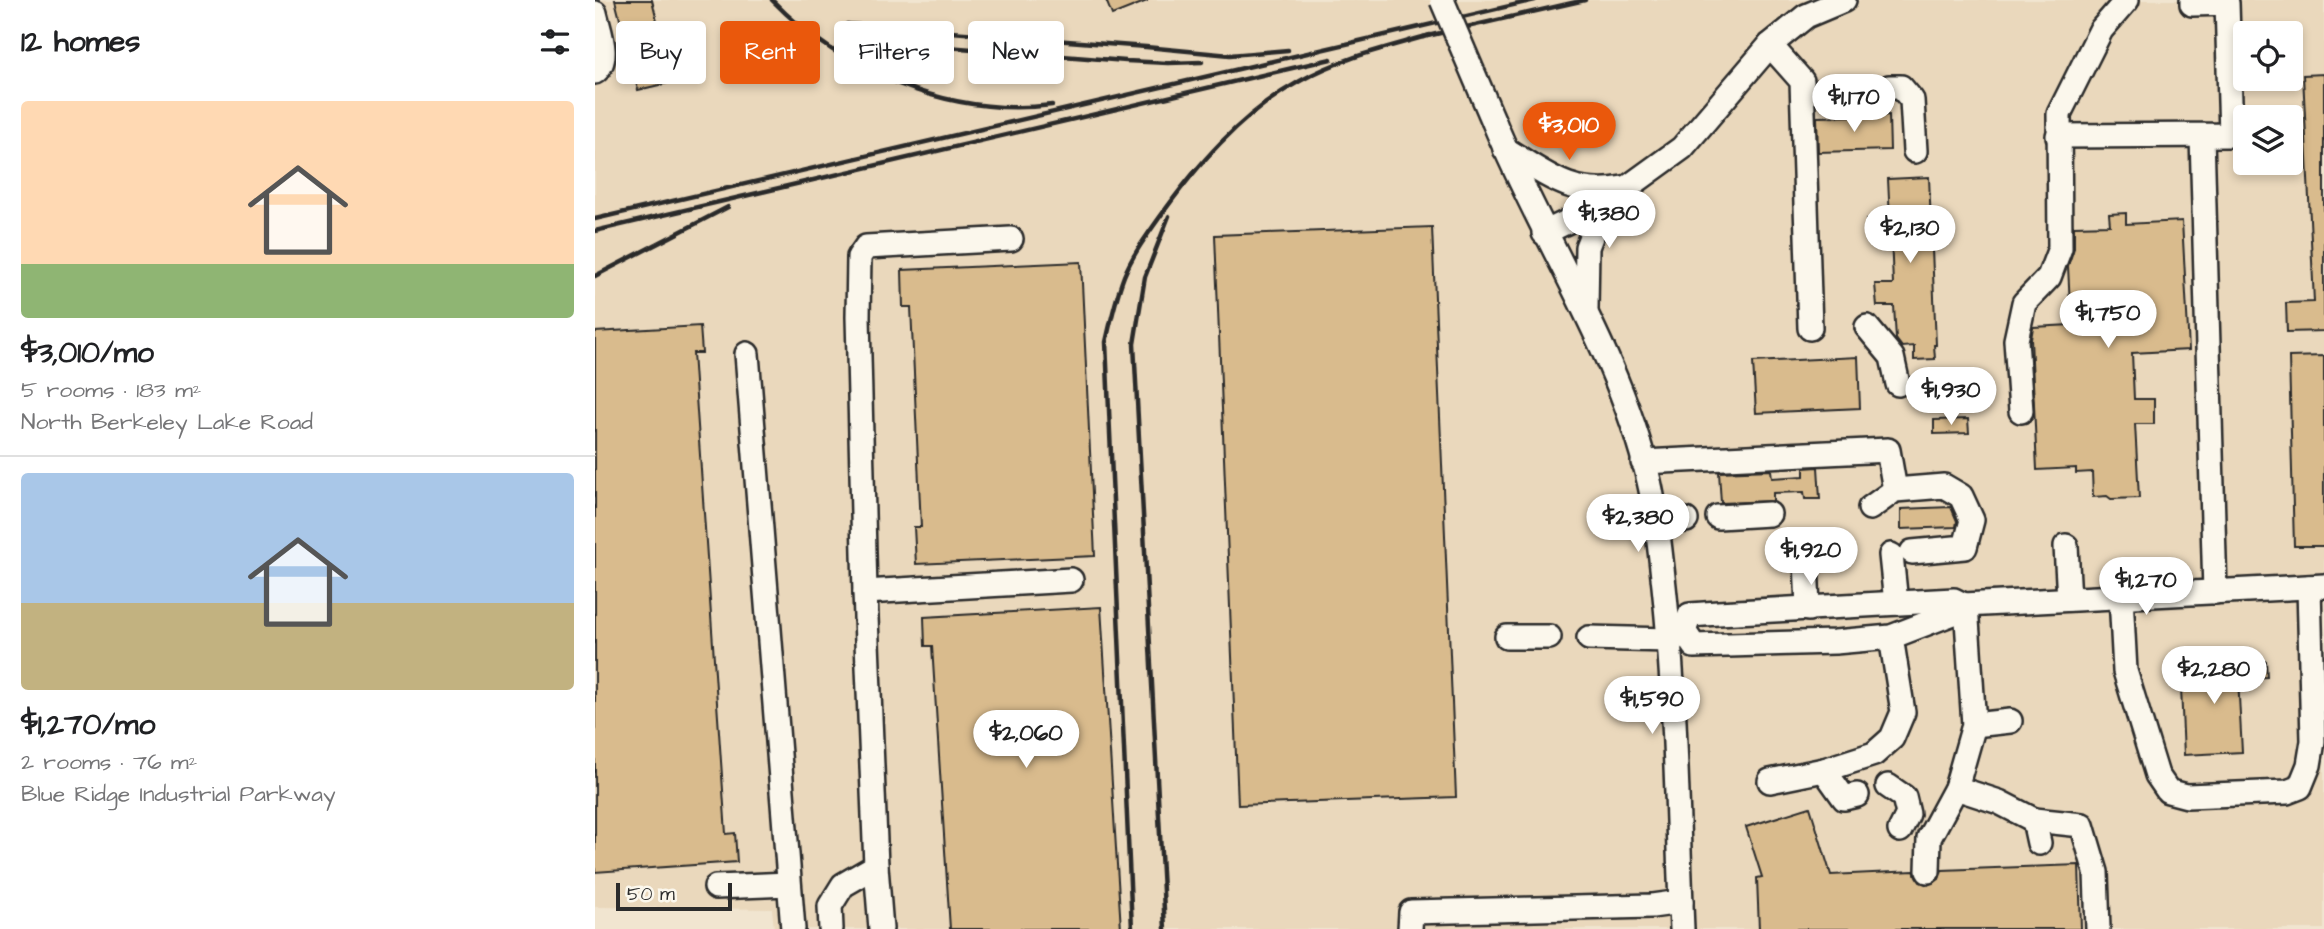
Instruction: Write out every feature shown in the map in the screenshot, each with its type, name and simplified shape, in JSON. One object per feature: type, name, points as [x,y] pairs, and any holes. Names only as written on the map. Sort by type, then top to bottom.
[{"type":"street","points":[[1442,0],[1505,149],[1544,233],[1587,315],[1629,415],[1643,462],[1657,522],[1674,634],[1682,929]]},
{"type":"street","points":[[1544,233],[1607,203],[1682,148],[1770,45],[1806,16],[1844,0]]},
{"type":"street","points":[[2021,411],[2017,340],[2024,303],[2049,277],[2060,248],[2059,114],[2101,30],[2127,0]]},
{"type":"street","points":[[2058,136],[2231,135],[2227,3],[2192,4],[2192,0]]},
{"type":"street","points":[[595,13],[603,54],[602,64],[595,72]]},
{"type":"street","points":[[1770,45],[1802,81],[1810,328]]},
{"type":"street","points":[[1889,87],[1901,87],[1912,100],[1915,151]]},
{"type":"street","points":[[2202,136],[2215,592]]},
{"type":"street","points":[[1505,149],[1568,186],[1603,192],[1633,186]]},
{"type":"street","points":[[1587,315],[1587,247],[1598,219],[1633,186]]},
{"type":"street","points":[[881,929],[865,592],[859,257],[866,247],[1011,239]]},
{"type":"street","points":[[1867,327],[1892,357],[1898,384]]},
{"type":"street","points":[[747,354],[793,929]]},
{"type":"street","points":[[1643,462],[1888,450],[1895,490]]},
{"type":"street","points":[[1870,508],[1895,490],[1944,486],[1961,496],[1972,520],[1965,547],[1902,554],[1896,603]]},
{"type":"street","points":[[1718,517],[1769,514]]},
{"type":"street","points":[[1657,522],[1686,520]]},
{"type":"street","points":[[2066,546],[2069,599]]},
{"type":"street","points":[[1806,559],[1808,610]]},
{"type":"street","points":[[865,592],[1071,580]]},
{"type":"street","points":[[1674,634],[1690,615],[1954,600],[1965,605],[2121,596],[2316,587],[2310,646],[2313,741],[2309,765],[2300,787],[2287,792],[2187,796],[2168,791],[2157,775],[2125,671],[2121,596]]},
{"type":"street","points":[[1589,638],[1674,634],[1695,646],[1835,642],[1891,637],[1957,612],[1965,605]]},
{"type":"street","points":[[1928,871],[1929,838],[1956,788],[1974,725],[1965,605]]},
{"type":"street","points":[[1507,637],[1549,637]]},
{"type":"street","points":[[1770,781],[1824,770],[1874,754],[1892,738],[1903,712],[1891,637]]},
{"type":"street","points":[[1974,725],[2010,721]]},
{"type":"street","points":[[1824,770],[1844,799],[1857,795]]},
{"type":"street","points":[[1888,786],[1904,797],[1908,814],[1900,830]]},
{"type":"street","points":[[1956,788],[1999,803],[2034,820],[2082,825],[2096,872],[2098,929]]},
{"type":"street","points":[[2034,820],[2039,843]]},
{"type":"street","points":[[830,918],[843,885],[876,866]]},
{"type":"street","points":[[716,887],[788,884]]},
{"type":"street","points":[[1410,929],[1411,912],[1599,918],[1681,902]]},
{"type":"shaded area","points":[[595,0],[2324,0],[2324,929],[774,929],[772,909],[595,907]]},
{"type":"building","points":[[615,0],[652,0],[657,21],[620,21]]},
{"type":"building","points":[[1106,0],[1147,0],[1147,1],[1112,15]]},
{"type":"building","points":[[2324,74],[2324,331],[2287,332],[2286,303],[2314,302],[2303,75]]},
{"type":"building","points":[[636,84],[664,84],[638,90]]},
{"type":"building","points":[[1889,115],[1890,150],[1818,152],[1817,117]]},
{"type":"building","points":[[1929,177],[1935,359],[1914,360],[1914,346],[1902,347],[1896,339],[1894,306],[1877,306],[1875,284],[1893,284],[1891,235],[1868,236],[1867,220],[1890,219],[1888,179]]},
{"type":"building","points":[[2126,213],[2126,224],[2182,221],[2189,350],[2132,353],[2134,399],[2154,399],[2154,424],[2135,424],[2139,498],[2111,499],[2107,496],[2093,497],[2092,472],[2076,473],[2076,468],[2037,470],[2031,339],[2033,327],[2071,325],[2068,266],[2074,248],[2074,226],[2110,225],[2109,214]]},
{"type":"building","points":[[1432,227],[1456,797],[1238,805],[1215,235]]},
{"type":"building","points":[[1081,262],[1095,556],[916,564],[914,527],[921,527],[911,307],[903,307],[902,270]]},
{"type":"building","points":[[700,326],[702,353],[693,353],[726,834],[735,833],[737,862],[595,872],[595,332]]},
{"type":"building","points":[[2324,356],[2324,546],[2294,546],[2289,357]]},
{"type":"building","points":[[1858,357],[1860,408],[1756,413],[1753,362]]},
{"type":"building","points":[[1968,419],[1969,433],[1934,434],[1934,420]]},
{"type":"building","points":[[1818,467],[1820,499],[1805,499],[1804,492],[1773,493],[1773,501],[1721,503],[1719,472],[1771,470],[1772,478],[1804,476],[1804,468]]},
{"type":"building","points":[[1951,507],[1957,521],[1956,527],[1901,529],[1901,509]]},
{"type":"building","points":[[1101,607],[1121,929],[950,929],[932,646],[925,646],[924,617]]},
{"type":"building","points":[[2266,661],[2267,677],[2238,678],[2242,752],[2184,755],[2180,665]]},
{"type":"building","points":[[1810,807],[1831,875],[1914,871],[1920,882],[1928,885],[1939,879],[1942,870],[2079,865],[2081,929],[1759,929],[1757,878],[1762,877],[1746,827]]},
{"type":"railway","points":[[772,0],[800,26],[831,49],[900,84],[975,104],[1014,107],[1052,105]]},
{"type":"railway","points":[[595,219],[1535,0]]},
{"type":"railway","points":[[1423,37],[1585,0]]},
{"type":"railway","points":[[954,32],[1230,55],[1288,50]]},
{"type":"railway","points":[[1132,929],[1106,342],[1121,284],[1139,247],[1187,181],[1221,143],[1258,109],[1300,81],[1331,66],[1430,35]]},
{"type":"railway","points":[[954,47],[1126,61],[1202,62]]},
{"type":"railway","points":[[595,231],[1331,59]]},
{"type":"railway","points":[[595,276],[728,207]]},
{"type":"railway","points":[[1165,929],[1134,344],[1145,277],[1169,216]]}]
